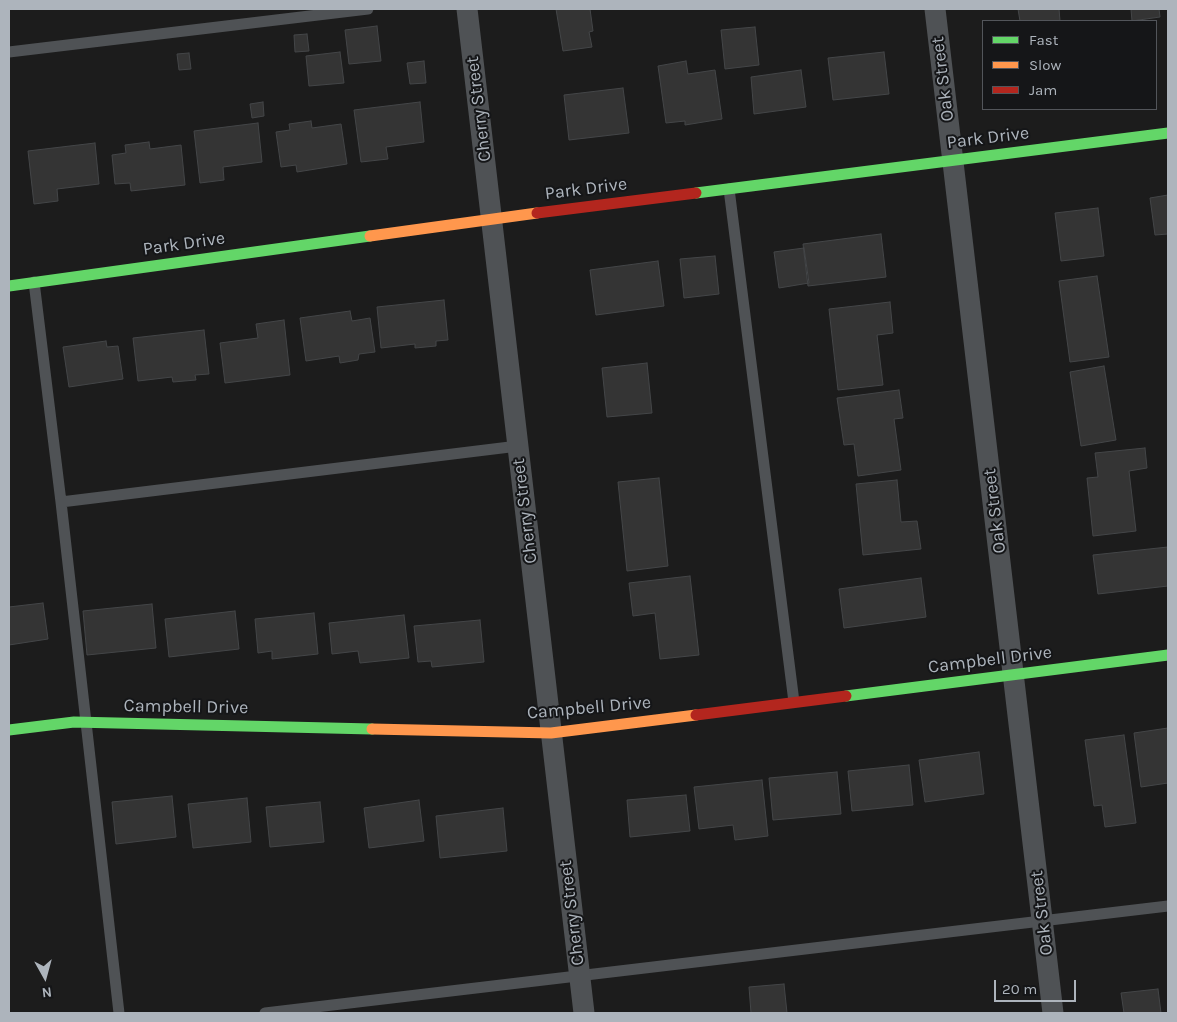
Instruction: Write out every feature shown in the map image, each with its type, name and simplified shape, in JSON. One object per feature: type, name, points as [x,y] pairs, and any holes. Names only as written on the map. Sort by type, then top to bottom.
[{"type":"street","name":"Cherry Street","points":[[467,9],[584,1013]]},
{"type":"street","name":"Oak Street","points":[[935,9],[1053,1013]]},
{"type":"street","name":"Park Drive","points":[[9,286],[492,219],[1168,133]]},
{"type":"street","name":"Campbell Drive","points":[[9,730],[86,722],[551,733],[1168,655]]},
{"type":"lane","points":[[9,52],[368,9]]},
{"type":"lane","points":[[729,189],[794,702]]},
{"type":"lane","points":[[34,282],[119,1013]]},
{"type":"lane","points":[[61,502],[518,446]]},
{"type":"lane","points":[[265,1013],[1168,906]]},
{"type":"building","points":[[556,9],[590,9],[593,31],[589,32],[592,47],[563,51]]},
{"type":"building","points":[[1018,9],[1059,9],[1060,20],[1020,20]]},
{"type":"building","points":[[1131,9],[1159,9],[1160,17],[1132,20]]},
{"type":"building","points":[[377,26],[381,61],[349,64],[345,30]]},
{"type":"building","points":[[755,27],[759,65],[725,69],[721,30]]},
{"type":"building","points":[[307,34],[309,51],[295,52],[294,35]]},
{"type":"building","points":[[340,52],[344,83],[309,86],[306,56]]},
{"type":"building","points":[[884,52],[889,94],[833,100],[828,58]]},
{"type":"building","points":[[189,53],[191,69],[179,70],[177,54]]},
{"type":"building","points":[[424,61],[426,83],[410,84],[407,63]]},
{"type":"building","points":[[686,61],[688,74],[715,70],[722,119],[685,125],[685,121],[666,123],[658,66]]},
{"type":"building","points":[[801,70],[806,107],[754,114],[751,77]]},
{"type":"building","points":[[623,88],[629,133],[569,140],[564,95]]},
{"type":"building","points":[[263,102],[264,116],[252,118],[250,104]]},
{"type":"building","points":[[420,102],[424,142],[386,147],[388,159],[361,162],[354,110]]},
{"type":"building","points":[[311,121],[312,128],[341,124],[347,164],[297,172],[296,165],[281,167],[276,132],[290,130],[289,124]]},
{"type":"building","points":[[258,123],[262,162],[223,167],[224,180],[200,183],[194,131]]},
{"type":"building","points":[[149,142],[150,149],[181,145],[185,185],[131,191],[130,183],[115,184],[112,155],[126,153],[125,145]]},
{"type":"building","points":[[95,143],[99,184],[57,189],[58,201],[34,204],[28,151]]},
{"type":"building","points":[[1168,195],[1168,234],[1155,235],[1150,198]]},
{"type":"building","points":[[1098,208],[1104,256],[1061,261],[1055,213]]},
{"type":"building","points":[[881,234],[886,277],[808,286],[803,244]]},
{"type":"building","points":[[804,248],[809,283],[779,288],[774,252]]},
{"type":"building","points":[[715,256],[719,294],[684,298],[680,259]]},
{"type":"building","points":[[658,261],[664,306],[596,315],[590,270]]},
{"type":"building","points":[[1097,276],[1109,357],[1070,362],[1059,281]]},
{"type":"building","points":[[444,300],[448,340],[436,341],[436,346],[415,348],[415,344],[381,348],[377,307]]},
{"type":"building","points":[[890,302],[893,333],[877,335],[883,385],[838,390],[829,309]]},
{"type":"building","points":[[350,311],[352,321],[370,318],[375,352],[359,354],[358,360],[340,363],[339,356],[306,361],[300,318]]},
{"type":"building","points":[[284,320],[290,375],[225,383],[220,343],[258,338],[256,324]]},
{"type":"building","points":[[204,330],[209,374],[195,375],[196,380],[173,382],[172,377],[138,381],[133,338]]},
{"type":"building","points":[[106,341],[107,347],[118,346],[123,379],[69,387],[63,347]]},
{"type":"building","points":[[647,363],[652,413],[607,417],[602,368]]},
{"type":"building","points":[[1104,366],[1116,440],[1081,446],[1070,372]]},
{"type":"building","points":[[899,390],[903,418],[894,419],[901,470],[858,476],[854,444],[844,445],[837,398]]},
{"type":"building","points":[[1145,448],[1147,468],[1129,471],[1136,531],[1093,536],[1087,478],[1098,477],[1095,453]]},
{"type":"building","points":[[659,478],[668,566],[627,571],[618,482]]},
{"type":"building","points":[[897,480],[901,522],[917,521],[921,549],[863,555],[856,484]]},
{"type":"building","points":[[1168,547],[1168,586],[1098,594],[1093,555]]},
{"type":"building","points":[[690,576],[699,655],[660,659],[655,613],[633,616],[629,583]]},
{"type":"building","points":[[921,578],[926,617],[844,628],[839,589]]},
{"type":"building","points":[[43,603],[48,639],[9,645],[9,607]]},
{"type":"building","points":[[152,604],[156,648],[87,655],[83,611]]},
{"type":"building","points":[[235,611],[239,649],[169,657],[165,619]]},
{"type":"building","points":[[314,613],[318,654],[272,659],[272,651],[258,653],[255,619]]},
{"type":"building","points":[[404,615],[409,658],[360,663],[358,651],[332,654],[329,623]]},
{"type":"building","points":[[480,620],[484,662],[432,667],[431,661],[418,662],[414,626]]},
{"type":"building","points":[[1168,728],[1168,783],[1141,787],[1134,733]]},
{"type":"building","points":[[1124,735],[1136,823],[1105,827],[1102,805],[1094,806],[1085,740]]},
{"type":"building","points":[[979,752],[984,794],[925,802],[919,760]]},
{"type":"building","points":[[909,765],[913,805],[852,811],[848,771]]},
{"type":"building","points":[[837,772],[841,814],[773,820],[769,778]]},
{"type":"building","points":[[762,780],[768,836],[735,840],[733,825],[699,829],[694,787]]},
{"type":"building","points":[[686,795],[690,831],[630,837],[627,800]]},
{"type":"building","points":[[172,796],[176,837],[116,844],[112,802]]},
{"type":"building","points":[[247,798],[251,842],[193,848],[188,804]]},
{"type":"building","points":[[419,800],[424,841],[369,848],[364,808]]},
{"type":"building","points":[[320,802],[324,842],[270,847],[266,807]]},
{"type":"building","points":[[503,808],[507,851],[440,858],[436,816]]},
{"type":"building","points":[[784,984],[787,1013],[751,1013],[749,987]]},
{"type":"building","points":[[1158,989],[1161,1013],[1124,1013],[1121,993]]},
{"type":"traffic: fast","points":[[696,193],[1168,133]]},
{"type":"traffic: fast","points":[[9,286],[370,236]]},
{"type":"traffic: fast","points":[[846,696],[1168,655]]},
{"type":"traffic: fast","points":[[9,730],[74,722],[372,729]]},
{"type":"traffic: slow","points":[[370,236],[537,213]]},
{"type":"traffic: slow","points":[[372,729],[551,733],[696,715]]},
{"type":"traffic: jam","points":[[537,213],[696,193]]},
{"type":"traffic: jam","points":[[696,715],[846,696]]}]
